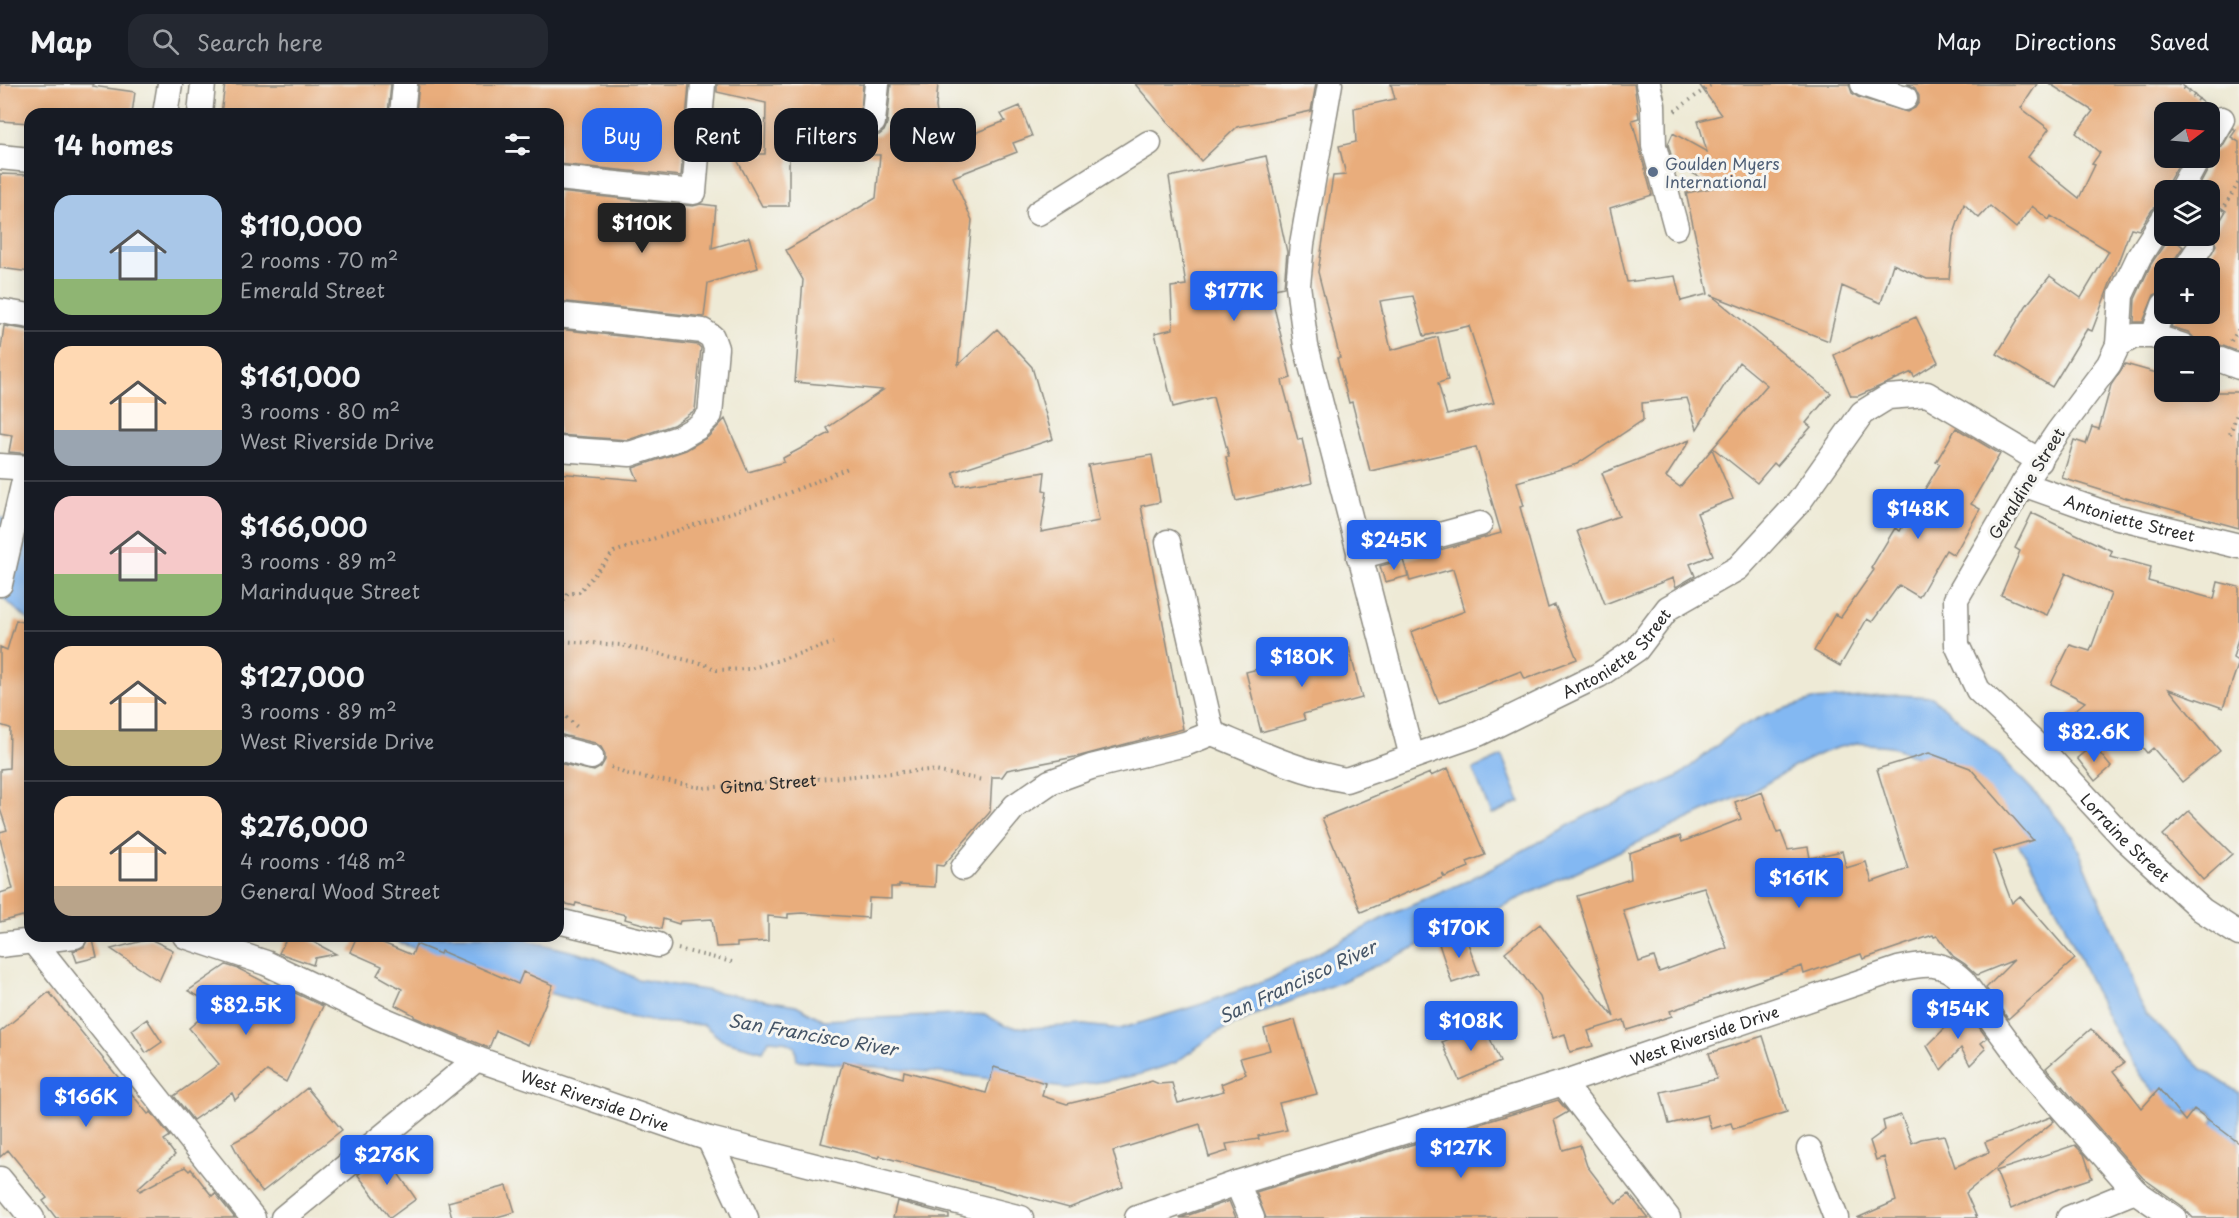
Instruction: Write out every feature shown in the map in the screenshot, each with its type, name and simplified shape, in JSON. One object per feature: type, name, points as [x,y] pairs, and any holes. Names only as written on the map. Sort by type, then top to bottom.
[{"type":"street","points":[[166,108],[170,84]]},
{"type":"street","points":[[201,108],[203,84]]},
{"type":"street","points":[[403,108],[405,84]]},
{"type":"street","points":[[564,179],[694,192],[703,84]]},
{"type":"street","points":[[874,108],[877,84]]},
{"type":"street","points":[[1330,84],[1302,244],[1298,285],[1306,346],[1412,757]]},
{"type":"street","points":[[1648,84],[1653,105],[1654,146],[1676,227]]},
{"type":"street","points":[[1863,84],[1905,98]]},
{"type":"street","points":[[1038,213],[1149,143]]},
{"type":"street","points":[[0,157],[24,159]]},
{"type":"street","points":[[2113,355],[2121,295],[2139,256],[2154,233]]},
{"type":"street","points":[[0,310],[24,314]]},
{"type":"street","points":[[564,316],[704,331],[712,337],[716,348],[711,415],[698,427],[679,438],[630,454],[564,449]]},
{"type":"street","points":[[2113,355],[2134,336],[2153,336],[2157,324]]},
{"type":"street","name":"Geraldine Street","points":[[1957,645],[1956,599],[2023,484],[2113,355]]},
{"type":"street","points":[[2220,360],[2239,367]]},
{"type":"street","name":"Antoniette Street","points":[[1212,733],[1328,777],[1346,780],[1478,734],[1599,675],[1637,648],[1668,608],[1738,568],[1799,502],[1862,413],[1888,397],[1927,394],[2040,461]]},
{"type":"street","points":[[0,466],[24,468]]},
{"type":"street","name":"Antoniette Street","points":[[2023,484],[2110,515],[2239,546]]},
{"type":"street","points":[[0,584],[24,488]]},
{"type":"street","points":[[1359,557],[1480,524]]},
{"type":"street","points":[[963,868],[1015,806],[1050,782],[1091,767],[1185,744],[1212,733],[1168,542]]},
{"type":"street","name":"Lorraine Street","points":[[1957,645],[1978,690],[2045,753],[2125,839],[2193,903],[2239,933]]},
{"type":"street","points":[[564,750],[591,757]]},
{"type":"street","points":[[564,922],[658,945]]},
{"type":"street","points":[[0,945],[25,942]]},
{"type":"street","points":[[34,942],[253,1218]]},
{"type":"street","name":"West Riverside Drive","points":[[203,942],[266,963],[378,1017],[477,1059],[709,1139],[1021,1218]]},
{"type":"street","name":"West Riverside Drive","points":[[1137,1218],[1237,1183],[1563,1083],[1898,969],[1935,964],[1953,971],[1963,981],[2030,1072],[2135,1191],[2174,1218]]},
{"type":"street","points":[[283,1218],[477,1059]]},
{"type":"street","points":[[1563,1083],[1668,1218]]},
{"type":"street","points":[[709,1139],[746,1218]]},
{"type":"street","points":[[1809,1149],[1836,1218]]},
{"type":"street","points":[[0,1179],[32,1218]]},
{"type":"street","points":[[1237,1183],[1252,1218]]},
{"type":"street","points":[[2069,1218],[2135,1191]]},
{"type":"path","points":[[2179,84],[2194,102]]},
{"type":"path","points":[[2220,214],[2239,182]]},
{"type":"path","points":[[2230,434],[2239,408]]},
{"type":"path","points":[[564,601],[568,594],[579,592],[614,552],[786,494],[848,468]]},
{"type":"path","points":[[564,641],[621,645],[704,664],[717,670],[750,669],[833,643]]},
{"type":"path","name":"Gitna Street","points":[[591,757],[626,774],[704,788],[929,770],[983,780]]},
{"type":"path","points":[[658,945],[736,963]]},
{"type":"water","points":[[0,517],[24,525],[24,616],[0,596]]},
{"type":"water","name":"San Francisco River","points":[[1899,695],[1932,697],[1998,754],[2041,799],[2073,837],[2146,1014],[2202,1069],[2239,1093],[2239,1149],[2209,1127],[2215,1118],[2211,1112],[2201,1109],[2186,1115],[2158,1096],[2139,1075],[2096,994],[2060,915],[2026,855],[1980,792],[1940,767],[1891,746],[1856,743],[1822,753],[1750,793],[1718,805],[1341,982],[1257,1014],[1218,1032],[1175,1063],[1138,1075],[1065,1088],[952,1074],[797,1060],[795,1047],[783,1041],[769,1040],[763,1051],[722,1040],[704,1025],[656,1022],[624,1016],[587,1003],[479,975],[399,942],[533,942],[595,957],[637,979],[796,1005],[823,1020],[985,1014],[1005,1026],[1030,1028],[1084,1025],[1120,1029],[1202,1004],[1268,980],[1383,918],[1467,881],[1588,815],[1677,777],[1739,728],[1767,714],[1813,700]]},
{"type":"water","points":[[1502,756],[1520,802],[1491,815],[1473,769]]},
{"type":"building","points":[[0,84],[93,84],[92,86],[135,92],[133,108],[24,108],[24,123],[0,121]]},
{"type":"building","points":[[225,84],[391,84],[389,108],[222,108]]},
{"type":"building","points":[[419,84],[689,84],[687,108],[674,108],[674,162],[682,162],[681,176],[564,165],[564,108],[417,108]]},
{"type":"building","points":[[717,84],[863,84],[861,108],[774,108],[774,162],[789,162],[789,206],[762,206],[738,162],[762,162],[762,154],[765,154],[766,103],[717,92]]},
{"type":"building","points":[[891,84],[938,84],[936,108],[890,108],[890,162],[976,162],[976,133],[1005,121],[1001,114],[1020,106],[1032,136],[1013,143],[1017,152],[953,177],[972,220],[958,365],[997,329],[1032,367],[1053,439],[953,472],[957,486],[1045,472],[1043,490],[1047,491],[1041,532],[1099,521],[1088,465],[1152,455],[1160,502],[1141,506],[1183,729],[1080,756],[1007,770],[1002,777],[992,777],[990,812],[943,866],[936,865],[935,887],[899,885],[899,887],[891,887],[891,899],[869,898],[868,918],[802,913],[788,914],[788,918],[768,916],[768,941],[716,947],[712,919],[680,921],[679,924],[663,919],[661,929],[625,919],[626,915],[576,903],[575,906],[564,903],[564,764],[594,771],[601,767],[605,754],[595,743],[564,735],[564,474],[638,480],[633,468],[686,450],[708,437],[725,419],[748,472],[784,462],[783,458],[830,433],[827,428],[883,390],[795,382],[803,280],[786,250],[876,198],[880,155],[878,155],[878,135],[884,131],[887,124]]},
{"type":"building","points":[[1135,84],[1316,84],[1311,111],[1237,127],[1201,161]]},
{"type":"building","points":[[1391,84],[1634,84],[1639,118],[1632,120],[1652,195],[1610,208],[1627,282],[1675,276],[1681,301],[1708,294],[1686,193],[1717,187],[1673,162],[1668,144],[1673,133],[1707,152],[1698,121],[1721,115],[1699,84],[1849,84],[1852,93],[1858,97],[1907,112],[1915,108],[1919,102],[1915,88],[1908,84],[2037,84],[2021,108],[2049,129],[2028,157],[2079,198],[2095,165],[2092,164],[2100,153],[2076,133],[2093,111],[2050,84],[2181,84],[2202,102],[2154,102],[2154,168],[2176,168],[2170,180],[2154,180],[2154,208],[2139,230],[2131,228],[2092,331],[2087,329],[2052,387],[1997,354],[2026,306],[2050,276],[2081,298],[2109,251],[2051,216],[2049,220],[2032,206],[2016,228],[1990,206],[1979,218],[1964,204],[1953,237],[1949,279],[1927,279],[1893,264],[1881,303],[1842,286],[1829,341],[1711,295],[1831,393],[1806,423],[1811,427],[1777,466],[1774,463],[1757,483],[1713,448],[1767,385],[1739,362],[1697,429],[1687,398],[1642,403],[1643,420],[1577,464],[1517,482],[1524,506],[1520,507],[1548,608],[1555,605],[1577,659],[1525,679],[1521,671],[1439,703],[1411,632],[1465,611],[1453,569],[1410,581],[1404,560],[1501,533],[1476,447],[1370,471],[1352,402],[1349,403],[1337,358],[1340,358],[1318,272],[1333,176],[1346,175],[1339,146],[1356,142],[1354,108],[1395,99]],"holes":[[[1413,296],[1424,336],[1469,326],[1494,403],[1447,415],[1438,383],[1448,380],[1438,337],[1391,350],[1380,301]]]},
{"type":"building","points":[[2233,128],[2236,130],[2231,137],[2239,142],[2239,352],[2220,345],[2220,336],[2192,336],[2188,332],[2171,327],[2172,324],[2220,324],[2220,258],[2209,258],[2215,246],[2220,246],[2220,221],[2226,211],[2220,207],[2220,180],[2202,180],[2209,168],[2220,168],[2220,148]]},
{"type":"building","points":[[1266,156],[1287,252],[1284,287],[1270,290],[1291,378],[1282,381],[1298,440],[1302,439],[1312,483],[1236,501],[1226,457],[1229,457],[1213,397],[1173,407],[1155,333],[1173,329],[1171,287],[1186,285],[1169,177]]},
{"type":"building","points":[[0,174],[24,175],[24,271],[0,268]]},
{"type":"building","points":[[564,193],[693,206],[701,204],[716,206],[712,248],[749,237],[758,268],[708,283],[704,317],[564,302]]},
{"type":"building","points":[[2163,246],[2183,247],[2175,258],[2155,258]]},
{"type":"building","points":[[2154,260],[2154,295],[2143,322],[2134,322],[2135,299]]},
{"type":"building","points":[[1916,317],[1938,362],[1914,377],[1912,372],[1858,396],[1851,396],[1834,355]]},
{"type":"building","points":[[4,326],[24,329],[24,453],[9,452],[12,435],[0,433],[0,356]]},
{"type":"building","points":[[564,330],[698,345],[701,348],[695,410],[673,425],[628,440],[564,435]]},
{"type":"building","points":[[2125,364],[2154,372],[2154,402],[2220,402],[2220,392],[2239,392],[2239,528],[2126,498],[2062,478],[2074,440],[2086,444],[2092,427],[2099,429],[2111,385]]},
{"type":"building","points":[[1956,428],[2000,454],[1971,504],[1980,509],[1954,555],[1946,550],[1919,597],[1899,585],[1872,622],[1867,619],[1840,666],[1814,651],[1835,614],[1841,617],[1874,570],[1871,568],[1895,528],[1900,531],[1940,464],[1936,462]]},
{"type":"building","points":[[1690,440],[1666,477],[1680,487],[1712,449],[1733,499],[1697,513],[1713,555],[1690,564],[1695,576],[1676,587],[1673,578],[1605,604],[1577,531],[1619,516],[1602,473]]},
{"type":"building","points":[[2032,513],[2112,551],[2110,556],[2151,567],[2148,581],[2214,599],[2218,582],[2239,587],[2239,635],[2233,658],[2239,662],[2223,708],[2169,689],[2220,751],[2182,782],[2153,748],[2147,753],[2117,716],[2078,748],[2058,724],[2085,702],[2051,684],[2070,645],[2090,651],[2111,594],[2066,573],[2047,615],[2001,595],[2020,551],[2015,548]]},
{"type":"building","points":[[1403,560],[1408,576],[1385,582],[1380,566]]},
{"type":"building","points":[[16,620],[24,622],[24,919],[23,916],[0,922],[0,893],[13,889],[0,839],[0,832],[7,830],[0,809],[0,769],[9,768],[10,728],[0,725],[0,647],[7,650]]},
{"type":"building","points":[[1349,648],[1362,698],[1303,714],[1305,720],[1261,732],[1246,672],[1289,661],[1290,664]]},
{"type":"building","points":[[2093,745],[2111,767],[2095,781],[2077,758]]},
{"type":"building","points":[[1929,753],[1970,768],[2033,840],[1993,852],[2012,903],[2020,896],[2075,959],[2008,1019],[1986,988],[2014,960],[1977,975],[1953,956],[1937,936],[1933,935],[1863,959],[1861,954],[1804,974],[1802,966],[1670,1011],[1672,1016],[1627,1030],[1624,1020],[1588,1031],[1593,1046],[1570,1052],[1565,1034],[1553,1038],[1540,997],[1505,952],[1540,924],[1614,1017],[1577,896],[1631,879],[1629,853],[1680,836],[1682,842],[1741,819],[1735,802],[1762,792],[1777,833],[1781,832],[1788,850],[1808,847],[1810,858],[1842,851],[1846,868],[1866,862],[1872,882],[1908,869],[1877,769]],"holes":[[[1704,887],[1727,948],[1659,972],[1654,957],[1639,962],[1623,910]]]},
{"type":"building","points":[[1448,768],[1485,855],[1467,862],[1469,867],[1445,877],[1442,873],[1444,877],[1361,912],[1322,818],[1430,773],[1431,776]]},
{"type":"building","points":[[2189,811],[2232,854],[2203,880],[2163,835]]},
{"type":"building","points":[[1465,935],[1479,974],[1452,983],[1439,944]]},
{"type":"building","points":[[86,942],[93,942],[97,957],[77,962],[73,951],[84,947]]},
{"type":"building","points":[[138,942],[156,942],[173,950],[159,981],[111,949]]},
{"type":"building","points":[[285,942],[313,942],[336,954],[315,958],[313,965],[279,953]]},
{"type":"building","points":[[354,942],[381,942],[412,955],[416,944],[440,954],[441,951],[518,984],[523,972],[553,985],[528,1045],[496,1031],[489,1048],[414,1017],[395,1005],[402,989],[377,975],[382,966],[350,952]]},
{"type":"building","points":[[226,965],[239,969],[292,996],[293,992],[323,1006],[286,1082],[267,1071],[235,1100],[232,1093],[193,1120],[174,1096],[219,1064],[189,1028],[216,1005],[188,991]]},
{"type":"building","points":[[49,992],[148,1114],[151,1112],[170,1136],[164,1140],[175,1155],[138,1188],[140,1191],[185,1167],[189,1171],[191,1169],[212,1196],[215,1193],[235,1218],[56,1218],[43,1201],[47,1198],[8,1150],[0,1157],[0,1032]]},
{"type":"building","points":[[1965,1008],[1987,1038],[1981,1043],[1986,1049],[1970,1065],[1961,1048],[1941,1070],[1927,1046]]},
{"type":"building","points":[[147,1019],[162,1042],[146,1053],[132,1030]]},
{"type":"building","points":[[1295,1020],[1317,1094],[1279,1103],[1287,1130],[1258,1136],[1259,1139],[1226,1144],[1228,1151],[1209,1157],[1200,1124],[1113,1151],[1123,1187],[1069,1208],[880,1156],[879,1158],[821,1143],[843,1061],[903,1078],[904,1071],[986,1093],[994,1067],[1045,1083],[1042,1096],[1067,1104],[1152,1081],[1159,1084],[1172,1083],[1178,1103],[1224,1091],[1221,1084],[1246,1074],[1240,1058],[1270,1050],[1264,1029]]},
{"type":"building","points":[[1484,1024],[1500,1062],[1459,1080],[1442,1042]]},
{"type":"building","points":[[2091,1029],[2124,1063],[2113,1071],[2142,1108],[2159,1089],[2185,1121],[2194,1109],[2239,1143],[2239,1218],[2193,1218],[2182,1206],[2143,1178],[2046,1068]]},
{"type":"building","points":[[1763,1036],[1787,1112],[1733,1129],[1731,1123],[1711,1129],[1707,1115],[1669,1124],[1661,1092],[1717,1079],[1709,1053]]},
{"type":"building","points":[[307,1088],[342,1130],[262,1192],[250,1177],[232,1143],[253,1132]]},
{"type":"building","points":[[1558,1100],[1568,1112],[1554,1120],[1563,1150],[1580,1145],[1587,1166],[1616,1204],[1629,1194],[1648,1218],[1266,1218],[1256,1192]]},
{"type":"building","points":[[1901,1115],[1912,1143],[1944,1135],[1955,1167],[1989,1152],[1985,1142],[2051,1117],[2054,1121],[1966,1193],[1977,1218],[1857,1218],[1896,1201],[1884,1157],[1876,1160],[1870,1141],[1885,1130],[1883,1121]]},
{"type":"building","points":[[2075,1145],[2084,1154],[2092,1178],[2011,1209],[1996,1171]]},
{"type":"building","points":[[384,1153],[416,1199],[390,1218],[358,1175]]},
{"type":"building","points":[[507,1186],[515,1212],[493,1218],[452,1218],[448,1202]]},
{"type":"building","points":[[897,1201],[949,1215],[949,1218],[893,1218]]},
{"type":"building","points":[[1229,1201],[1236,1218],[1180,1218]]},
{"type":"place","name":"Goulden Myers International","points":[[1653,172]]}]
